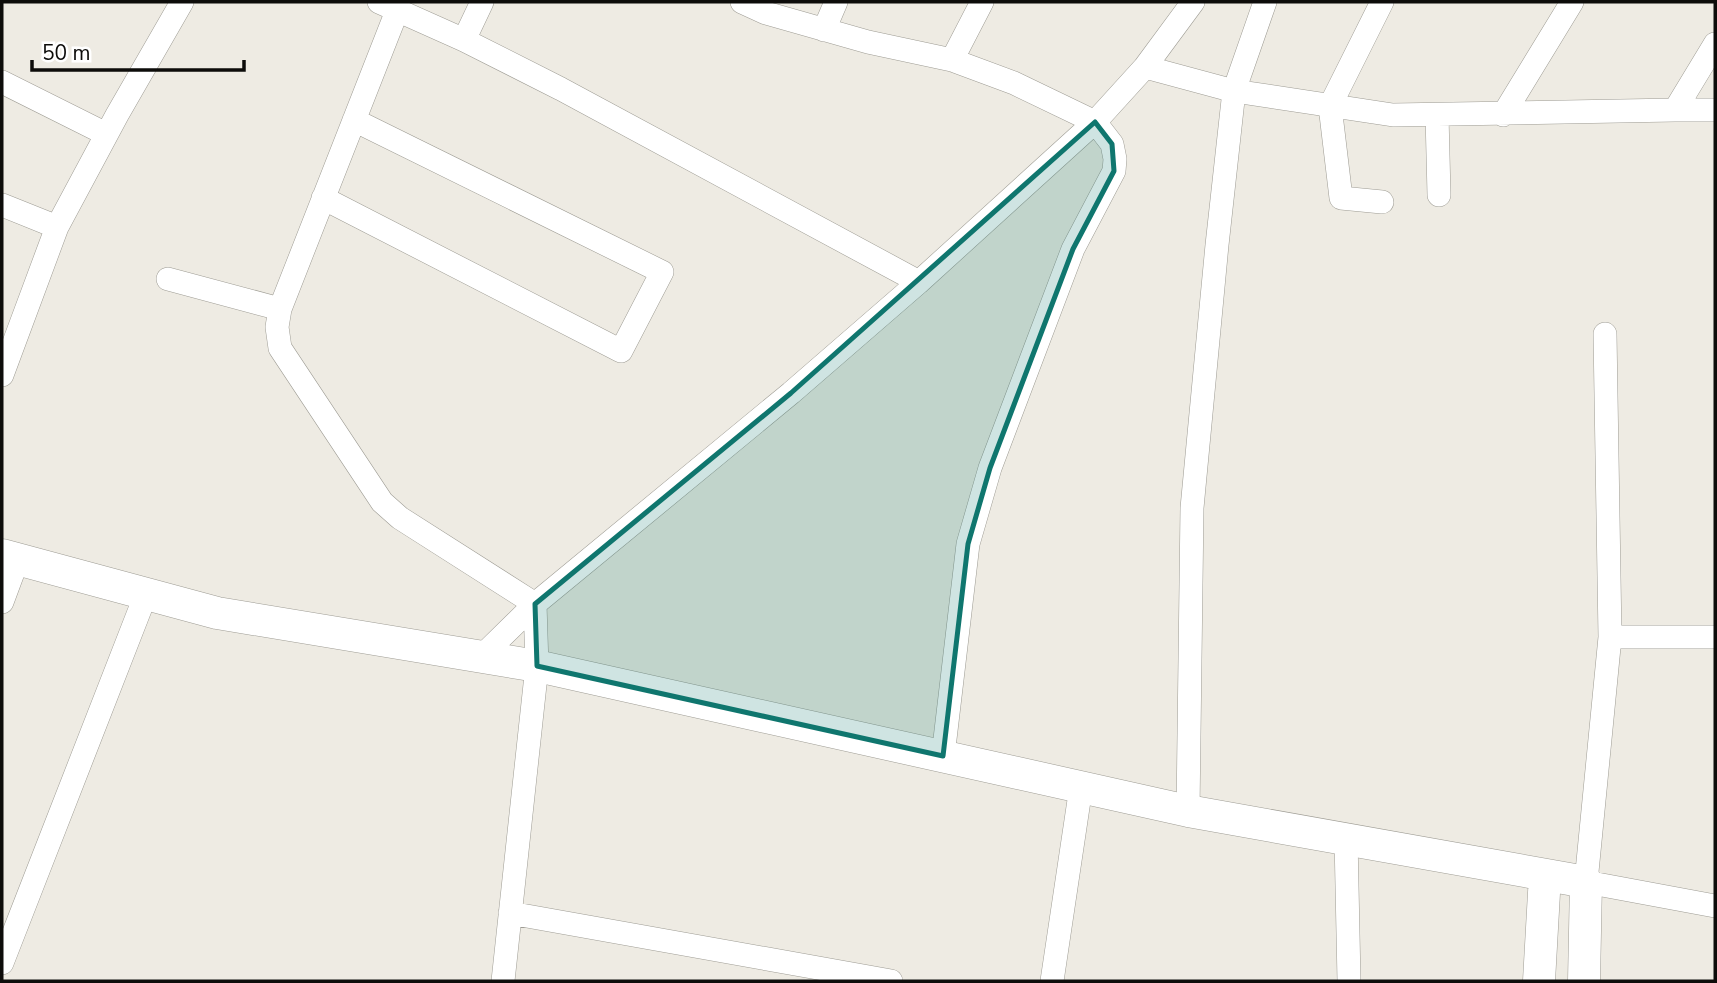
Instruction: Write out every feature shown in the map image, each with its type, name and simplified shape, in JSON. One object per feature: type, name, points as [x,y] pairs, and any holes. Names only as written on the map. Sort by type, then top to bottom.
[{"type":"street","points":[[2,375],[57,227],[106,134],[182,2]]},
{"type":"street","points":[[464,40],[482,2]]},
{"type":"street","points":[[741,2],[766,13],[824,30],[952,60],[1014,83],[1095,122],[1112,144],[1114,171],[1073,249],[990,468],[968,544],[943,756]]},
{"type":"street","points":[[824,30],[836,2]]},
{"type":"street","points":[[952,60],[982,2]]},
{"type":"street","points":[[481,657],[535,604],[791,393],[919,282],[1095,122],[1145,67],[1193,2]]},
{"type":"street","points":[[1188,811],[1192,508],[1234,90],[1265,2]]},
{"type":"street","points":[[1382,2],[1330,106],[1341,198],[1382,202]]},
{"type":"street","points":[[1503,115],[1572,2]]},
{"type":"street","points":[[535,604],[400,518],[382,502],[280,348],[277,327],[280,309],[354,120],[388,6],[464,40],[643,132],[919,282]]},
{"type":"street","points":[[1675,110],[1715,44]]},
{"type":"street","points":[[1145,67],[1234,90],[1393,115],[1715,110]]},
{"type":"street","points":[[2,82],[106,134]]},
{"type":"street","points":[[1437,115],[1439,195]]},
{"type":"street","points":[[323,198],[621,351],[662,272],[354,120]]},
{"type":"street","points":[[2,205],[57,227]]},
{"type":"street","points":[[168,279],[280,309]]},
{"type":"street","points":[[1584,981],[1586,882],[1610,637],[1605,334]]},
{"type":"street","points":[[2,602],[10,557],[217,613],[537,666],[1188,811],[1715,906]]},
{"type":"street","points":[[2,963],[146,594]]},
{"type":"street","points":[[503,981],[537,666],[535,604]]},
{"type":"street","points":[[1610,637],[1715,637]]},
{"type":"street","points":[[1052,981],[1081,787]]},
{"type":"street","points":[[1346,838],[1349,981]]},
{"type":"street","points":[[1539,981],[1545,875]]},
{"type":"street","points":[[510,913],[891,981]]},
{"type":"highlighted area","points":[[1095,122],[1112,144],[1114,171],[1073,249],[990,468],[968,544],[943,756],[537,666],[535,604],[791,393]]}]
